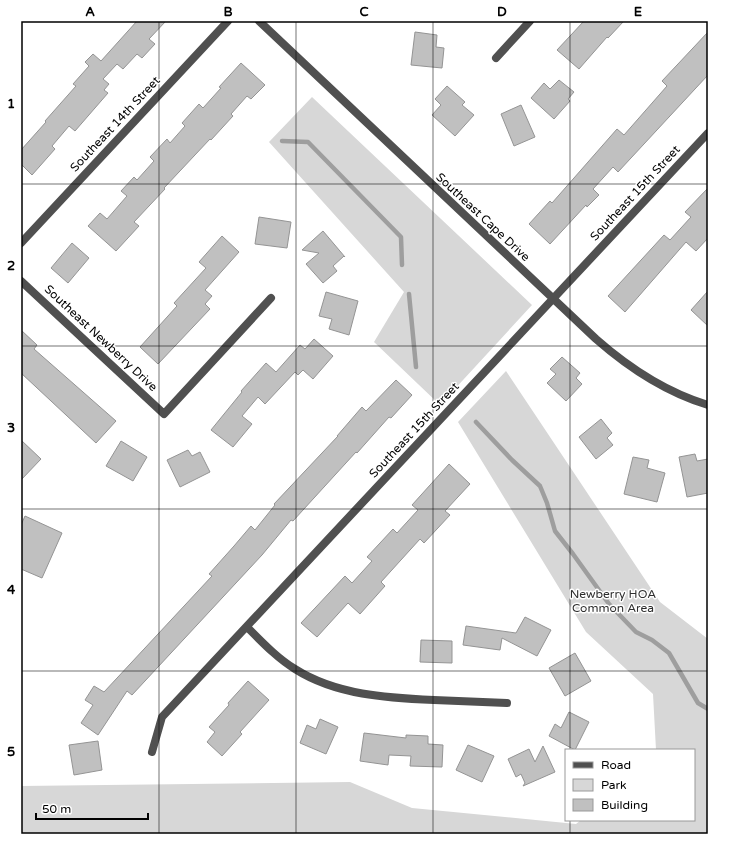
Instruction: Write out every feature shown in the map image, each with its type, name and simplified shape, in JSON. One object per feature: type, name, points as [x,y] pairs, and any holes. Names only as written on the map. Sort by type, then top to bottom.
[{"type":"street","name":"Southeast 14th Street","points":[[21,243],[228,21]]},
{"type":"street","name":"Southeast Cape Drive","points":[[259,21],[617,358],[642,375],[670,391],[708,405]]},
{"type":"street","points":[[496,58],[530,21]]},
{"type":"street","name":"Southeast 15th Street","points":[[152,752],[162,717],[708,133]]},
{"type":"street","name":"Southeast Newberry Drive","points":[[21,281],[164,414],[271,298]]},
{"type":"street","points":[[247,627],[275,654],[296,670],[333,686],[360,693],[390,698],[507,702]]},
{"type":"green space","points":[[312,97],[532,305],[440,405],[374,342],[404,292],[269,142]]},
{"type":"green space","name":"Newberry HOA Common Area","points":[[506,371],[660,602],[708,639],[708,834],[21,834],[21,786],[350,782],[412,808],[576,824],[580,821],[695,821],[695,749],[656,749],[653,694],[586,632],[458,422]]},
{"type":"building","points":[[137,21],[166,21],[149,39],[155,44],[142,58],[137,54],[123,69],[117,64],[103,79],[109,84],[104,90],[108,93],[75,131],[69,126],[52,146],[55,149],[32,175],[21,164],[21,150],[76,86],[73,84],[89,66],[85,62],[93,54],[101,61]]},
{"type":"building","points":[[584,21],[624,21],[608,38],[607,37],[579,69],[557,50]]},
{"type":"building","points":[[415,32],[437,35],[436,47],[444,48],[442,68],[411,65]]},
{"type":"building","points":[[708,32],[708,75],[618,172],[613,167],[593,189],[599,195],[587,207],[586,205],[550,244],[529,224],[550,201],[552,203],[617,129],[624,135],[667,86],[662,81]]},
{"type":"building","points":[[241,63],[265,85],[251,99],[247,96],[231,114],[233,116],[164,188],[165,189],[134,222],[139,226],[116,251],[88,226],[100,213],[107,219],[127,196],[121,191],[134,177],[137,180],[154,161],[150,157],[167,139],[170,143],[185,126],[182,123],[199,104],[203,108],[221,88],[219,87]]},
{"type":"building","points":[[559,80],[574,92],[568,99],[570,101],[554,119],[531,98],[544,83],[550,89]]},
{"type":"building","points":[[447,86],[465,102],[462,105],[474,115],[455,136],[432,115],[441,105],[435,99]]},
{"type":"building","points":[[521,105],[535,137],[514,146],[501,114]]},
{"type":"building","points":[[708,188],[708,238],[696,251],[686,242],[625,312],[608,296],[664,235],[670,240],[691,217],[685,212]]},
{"type":"building","points":[[259,217],[291,222],[287,248],[255,244]]},
{"type":"building","points":[[323,231],[345,257],[344,256],[333,266],[337,271],[323,283],[306,264],[319,253],[302,250]]},
{"type":"building","points":[[222,236],[239,252],[205,290],[212,296],[205,304],[210,309],[158,364],[140,347],[177,306],[174,303],[206,268],[199,262]]},
{"type":"building","points":[[72,243],[89,258],[68,283],[51,268]]},
{"type":"building","points":[[708,291],[708,326],[691,310]]},
{"type":"building","points":[[326,292],[358,301],[349,335],[329,329],[332,319],[319,316]]},
{"type":"building","points":[[21,330],[37,345],[34,349],[116,421],[96,443],[21,373]]},
{"type":"building","points":[[314,339],[333,356],[313,379],[303,370],[298,375],[295,372],[265,404],[258,397],[242,416],[252,424],[233,447],[211,430],[242,392],[241,391],[266,363],[276,372],[300,345],[305,349]]},
{"type":"building","points":[[562,357],[580,373],[576,378],[582,384],[566,401],[547,383],[556,374],[550,369]]},
{"type":"building","points":[[396,380],[412,395],[391,418],[389,417],[293,521],[291,520],[262,555],[132,695],[127,691],[98,735],[81,723],[93,705],[85,700],[94,686],[104,692],[212,576],[209,574],[251,526],[255,530],[275,505],[274,504],[338,436],[362,407],[366,411]]},
{"type":"building","points":[[601,419],[612,433],[607,438],[613,445],[596,459],[579,437]]},
{"type":"building","points":[[21,440],[41,459],[21,480]]},
{"type":"building","points":[[121,441],[147,457],[133,481],[106,466]]},
{"type":"building","points":[[188,450],[192,456],[200,452],[210,472],[180,487],[167,460]]},
{"type":"building","points":[[695,454],[697,461],[708,459],[708,493],[687,497],[679,457]]},
{"type":"building","points":[[633,457],[649,460],[647,468],[665,473],[657,502],[624,494]]},
{"type":"building","points":[[449,464],[470,484],[445,511],[450,515],[424,543],[420,539],[381,582],[385,586],[360,614],[348,603],[317,637],[301,623],[345,576],[352,583],[372,561],[367,557],[393,529],[397,533],[418,510],[412,505]]},
{"type":"building","points":[[25,516],[62,533],[42,578],[21,569],[21,525]]},
{"type":"building","points":[[525,617],[551,630],[537,656],[502,638],[500,650],[463,645],[466,626],[516,633]]},
{"type":"building","points":[[421,640],[452,641],[452,663],[420,662]]},
{"type":"building","points":[[575,653],[591,681],[565,696],[549,668]]},
{"type":"building","points":[[248,681],[269,700],[240,732],[242,734],[222,756],[207,742],[215,732],[209,727]]},
{"type":"building","points":[[569,712],[589,722],[576,749],[549,736],[555,724],[561,728]]},
{"type":"building","points":[[320,719],[338,727],[326,754],[300,743],[307,725],[316,729]]},
{"type":"building","points":[[364,733],[406,738],[406,735],[428,736],[428,744],[443,745],[442,767],[410,766],[411,756],[389,755],[388,765],[360,761]]},
{"type":"building","points":[[98,741],[102,770],[74,775],[69,745]]},
{"type":"building","points":[[468,745],[494,756],[482,782],[456,770]]},
{"type":"building","points":[[543,746],[555,772],[523,786],[525,783],[521,774],[516,777],[508,759],[529,749],[535,762]]},
{"type":"waterway","points":[[282,141],[308,142],[401,237],[402,265]]},
{"type":"waterway","points":[[409,294],[416,367]]},
{"type":"waterway","points":[[476,422],[512,460],[540,486],[547,503],[555,531],[609,604],[636,632],[652,640],[669,653],[698,703],[708,709]]}]
